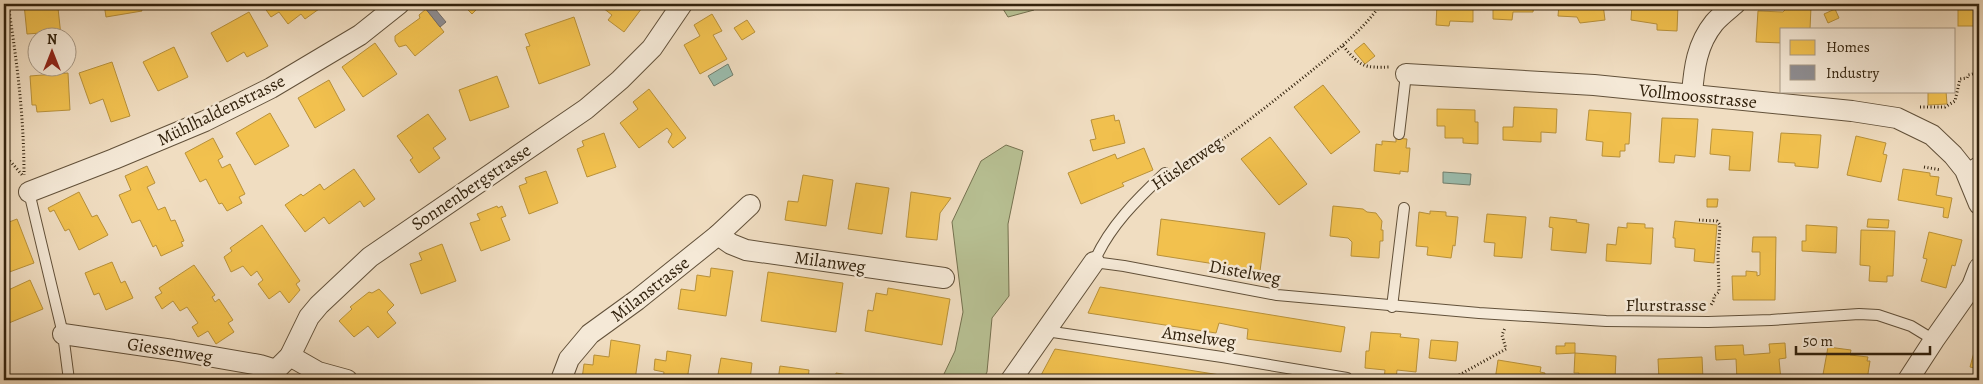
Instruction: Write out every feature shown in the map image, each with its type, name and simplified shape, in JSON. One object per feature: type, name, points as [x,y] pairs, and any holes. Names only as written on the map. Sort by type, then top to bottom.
[{"type":"street","name":"Mühlhaldenstrasse","points":[[26,185],[141,148],[205,121],[317,62],[360,35],[399,4]]},
{"type":"street","name":"Sonnenbergstrasse","points":[[279,368],[314,311],[370,257],[586,109],[620,80],[652,48],[682,4]]},
{"type":"street","points":[[1692,94],[1695,62],[1701,44],[1714,23],[1735,4]]},
{"type":"street","name":"Vollmoosstrasse","points":[[1406,74],[1594,85],[1852,111],[1896,118],[1932,135],[1953,155],[1972,165],[1979,204]]},
{"type":"street","name":"Milanstrasse","points":[[560,380],[570,359],[590,334],[637,300],[718,235],[750,205]]},
{"type":"street","name":"Milanweg","points":[[718,235],[731,244],[746,250],[944,278]]},
{"type":"street","name":"Hüslenweg","points":[[1011,380],[1094,262]]},
{"type":"street","points":[[1908,380],[1972,286],[1979,268]]},
{"type":"street","name":"Giessenweg","points":[[63,334],[279,368],[318,372],[347,380]]},
{"type":"lane","points":[[1398,134],[1406,74]]},
{"type":"lane","name":"Hüslenweg","points":[[1094,262],[1102,244],[1138,198],[1165,174]]},
{"type":"lane","points":[[26,185],[63,334],[69,380]]},
{"type":"lane","points":[[1392,306],[1404,208]]},
{"type":"lane","name":"Distelweg","points":[[1094,262],[1277,295],[1392,306]]},
{"type":"lane","name":"Flurstrasse","points":[[1392,306],[1606,321],[1717,322],[1859,314],[1878,315],[1911,326],[1934,340]]},
{"type":"lane","name":"Amselweg","points":[[1046,331],[1347,378]]},
{"type":"path","points":[[8,4],[19,71],[26,185]]},
{"type":"path","name":"Hüslenweg","points":[[1165,174],[1205,152],[1263,110],[1343,46],[1382,4]]},
{"type":"path","points":[[1343,46],[1360,64],[1367,68],[1394,67],[1406,74]]},
{"type":"path","points":[[1920,107],[1946,107],[1955,101],[1960,79],[1967,78],[1968,74],[1977,73],[1979,57]]},
{"type":"path","points":[[4,157],[11,162],[26,185]]},
{"type":"path","points":[[1698,220],[1717,221],[1720,225],[1718,254],[1719,292],[1714,296],[1711,305]]},
{"type":"path","points":[[1450,380],[1506,349],[1502,335]]},
{"type":"shaded area","points":[[1000,4],[1032,4],[1034,10],[1008,17]]},
{"type":"shaded area","points":[[728,64],[733,75],[714,86],[708,76]]},
{"type":"shaded area","points":[[1006,145],[1023,151],[1008,224],[1009,296],[992,318],[987,372],[983,380],[945,380],[944,374],[955,351],[963,312],[952,222],[981,161]]},
{"type":"shaded area","points":[[1443,172],[1471,174],[1470,185],[1443,183]]},
{"type":"building: Homes","points":[[24,4],[71,4],[71,7],[58,8],[60,28],[28,28],[27,34]]},
{"type":"building: Homes","points":[[104,4],[140,4],[142,11],[106,17]]},
{"type":"building: Homes","points":[[262,4],[326,4],[305,19],[301,14],[288,24],[279,12],[271,17]]},
{"type":"building: Homes","points":[[462,4],[482,4],[472,14]]},
{"type":"building: Homes","points":[[598,4],[645,4],[624,32],[608,20],[612,15]]},
{"type":"building: Homes","points":[[1437,4],[1473,4],[1473,22],[1450,21],[1449,26],[1436,25]]},
{"type":"building: Homes","points":[[1497,4],[1534,4],[1533,12],[1513,12],[1512,20],[1493,19],[1493,9],[1496,9]]},
{"type":"building: Homes","points":[[1559,4],[1603,4],[1605,20],[1580,23],[1577,17],[1558,16]]},
{"type":"building: Homes","points":[[1632,4],[1680,4],[1678,5],[1677,31],[1657,30],[1657,24],[1631,20]]},
{"type":"building: Homes","points":[[1958,4],[1979,4],[1979,26],[1958,26]]},
{"type":"building: Homes","points":[[1789,6],[1811,7],[1810,28],[1780,28],[1780,43],[1756,42],[1758,11],[1783,12]]},
{"type":"building: Homes","points":[[426,9],[444,32],[415,56],[406,45],[399,47],[395,41],[395,36],[420,18],[419,15]]},
{"type":"building: Homes","points":[[1835,9],[1839,18],[1828,23],[1824,14]]},
{"type":"building: Homes","points":[[249,12],[268,46],[247,57],[244,52],[227,62],[211,33]]},
{"type":"building: Homes","points":[[712,14],[722,31],[713,35],[727,59],[700,74],[684,45],[700,36],[694,25]]},
{"type":"building: Homes","points":[[574,17],[590,65],[539,84],[526,47],[530,46],[525,34]]},
{"type":"building: Homes","points":[[747,20],[755,32],[742,40],[734,28]]},
{"type":"building: Homes","points":[[375,43],[397,74],[363,97],[342,67]]},
{"type":"building: Homes","points":[[1364,43],[1375,56],[1365,64],[1354,51]]},
{"type":"building: Homes","points":[[174,47],[188,77],[158,91],[143,62]]},
{"type":"building: Homes","points":[[112,62],[130,116],[111,122],[103,99],[90,104],[79,73]]},
{"type":"building: Homes","points":[[497,76],[509,107],[470,121],[459,90]]},
{"type":"building: Homes","points":[[30,78],[68,78],[70,110],[37,112],[36,105],[32,105]]},
{"type":"building: Homes","points":[[329,80],[345,110],[315,128],[298,98]]},
{"type":"building: Homes","points":[[1323,85],[1360,132],[1331,154],[1294,107]]},
{"type":"building: Homes","points":[[649,89],[686,138],[673,148],[668,142],[672,134],[667,128],[639,148],[620,123],[638,109],[633,102]]},
{"type":"building: Homes","points":[[1928,92],[1946,92],[1947,104],[1928,105]]},
{"type":"building: Homes","points":[[1514,107],[1557,109],[1556,133],[1541,132],[1541,142],[1503,140],[1503,127],[1513,127]]},
{"type":"building: Homes","points":[[1437,109],[1475,110],[1475,122],[1478,122],[1478,144],[1463,143],[1463,138],[1445,138],[1445,126],[1437,126]]},
{"type":"building: Homes","points":[[1589,110],[1631,113],[1629,144],[1625,144],[1625,151],[1620,151],[1620,157],[1602,156],[1603,142],[1586,140]]},
{"type":"building: Homes","points":[[270,113],[289,146],[255,165],[236,133]]},
{"type":"building: Homes","points":[[428,114],[446,139],[433,148],[440,158],[419,173],[410,160],[413,158],[397,136]]},
{"type":"building: Homes","points":[[1114,115],[1115,121],[1119,120],[1125,143],[1093,151],[1090,140],[1096,139],[1091,120]]},
{"type":"building: Homes","points":[[1662,118],[1698,119],[1695,157],[1675,155],[1674,163],[1659,162]]},
{"type":"building: Homes","points":[[1712,129],[1753,132],[1750,171],[1729,170],[1730,156],[1710,154]]},
{"type":"building: Homes","points":[[604,133],[616,167],[587,177],[577,149],[584,146],[582,141]]},
{"type":"building: Homes","points":[[1781,133],[1821,135],[1818,168],[1795,166],[1795,163],[1778,162]]},
{"type":"building: Homes","points":[[1856,136],[1886,143],[1883,154],[1887,155],[1881,182],[1847,175]]},
{"type":"building: Homes","points":[[1270,137],[1307,184],[1279,205],[1241,159]]},
{"type":"building: Homes","points":[[213,138],[223,157],[218,160],[222,168],[230,164],[245,194],[239,197],[242,203],[227,211],[222,203],[219,204],[206,179],[200,182],[185,153]]},
{"type":"building: Homes","points":[[1396,138],[1407,139],[1406,148],[1410,148],[1408,172],[1400,171],[1400,174],[1374,171],[1376,144],[1382,145],[1382,141],[1396,142]]},
{"type":"building: Homes","points":[[1144,148],[1153,170],[1122,183],[1124,186],[1081,204],[1068,173],[1115,154],[1117,159]]},
{"type":"building: Homes","points":[[147,166],[155,183],[147,187],[158,210],[165,207],[171,221],[175,220],[184,241],[181,242],[183,246],[161,256],[156,245],[153,247],[140,220],[132,223],[119,195],[131,190],[125,176]]},
{"type":"building: Homes","points":[[354,169],[375,199],[364,207],[360,201],[329,224],[324,217],[305,232],[285,205],[301,194],[303,196],[320,184],[324,190]]},
{"type":"building: Homes","points":[[1903,169],[1930,173],[1930,176],[1939,177],[1936,195],[1952,198],[1948,218],[1943,217],[1944,208],[1898,200]]},
{"type":"building: Homes","points":[[546,171],[558,203],[529,214],[519,186],[527,183],[525,178]]},
{"type":"building: Homes","points":[[803,175],[833,180],[826,226],[785,220],[788,201],[798,202]]},
{"type":"building: Homes","points":[[856,183],[889,188],[882,234],[848,229]]},
{"type":"building: Homes","points":[[79,192],[92,217],[97,215],[108,235],[79,250],[69,229],[65,231],[54,210],[50,212],[48,208]]},
{"type":"building: Homes","points":[[911,192],[951,198],[940,213],[937,240],[906,237]]},
{"type":"building: Homes","points":[[1707,199],[1718,199],[1717,207],[1707,207]]},
{"type":"building: Homes","points":[[497,206],[498,208],[502,206],[506,216],[501,218],[510,240],[481,251],[470,223],[480,220],[477,214]]},
{"type":"building: Homes","points":[[1333,206],[1363,209],[1367,212],[1376,213],[1382,221],[1381,230],[1383,230],[1383,241],[1380,241],[1379,258],[1351,256],[1352,242],[1348,238],[1330,236]]},
{"type":"building: Homes","points":[[1430,211],[1446,212],[1446,216],[1458,217],[1455,246],[1453,245],[1451,258],[1427,255],[1428,247],[1416,246],[1419,212],[1430,214]]},
{"type":"building: Homes","points":[[1487,214],[1526,217],[1522,258],[1494,256],[1495,243],[1484,242]]},
{"type":"building: Homes","points":[[1550,217],[1577,220],[1576,222],[1589,224],[1586,253],[1551,250],[1553,228],[1549,227]]},
{"type":"building: Homes","points":[[17,219],[34,263],[4,274],[4,224]]},
{"type":"building: Homes","points":[[1161,219],[1265,233],[1260,271],[1157,255]]},
{"type":"building: Homes","points":[[1868,219],[1889,220],[1888,228],[1867,227]]},
{"type":"building: Homes","points":[[1675,221],[1717,225],[1714,263],[1694,261],[1695,249],[1675,247],[1675,238],[1673,238]]},
{"type":"building: Homes","points":[[1627,223],[1645,224],[1645,228],[1653,228],[1651,264],[1606,261],[1607,244],[1616,245],[1618,227],[1627,228]]},
{"type":"building: Homes","points":[[262,225],[300,281],[296,284],[300,290],[289,303],[280,291],[269,299],[258,284],[263,280],[257,271],[251,276],[243,266],[231,272],[224,257],[232,251],[230,248]]},
{"type":"building: Homes","points":[[1806,225],[1837,227],[1836,253],[1802,251],[1802,241],[1806,241]]},
{"type":"building: Homes","points":[[1861,230],[1895,231],[1893,276],[1887,276],[1887,282],[1869,281],[1870,266],[1860,265]]},
{"type":"building: Homes","points":[[1929,232],[1962,240],[1955,266],[1952,265],[1946,288],[1921,281],[1927,259],[1923,258]]},
{"type":"building: Homes","points":[[1753,237],[1776,237],[1775,300],[1733,300],[1732,276],[1746,276],[1746,271],[1757,272],[1757,276],[1760,275],[1760,252],[1752,252]]},
{"type":"building: Homes","points":[[442,244],[456,281],[421,294],[410,264],[422,260],[419,253]]},
{"type":"building: Homes","points":[[112,262],[121,283],[125,281],[133,298],[106,310],[99,293],[94,295],[85,273]]},
{"type":"building: Homes","points":[[194,265],[215,295],[212,297],[215,302],[219,299],[233,320],[228,323],[234,332],[216,344],[208,331],[198,337],[192,327],[198,323],[187,307],[180,311],[173,301],[162,309],[155,297],[162,293],[159,288]]},
{"type":"building: Homes","points":[[711,268],[733,271],[726,316],[678,309],[681,289],[695,291],[697,275],[710,277]]},
{"type":"building: Homes","points":[[768,272],[843,283],[836,332],[761,321]]},
{"type":"building: Homes","points":[[30,280],[43,309],[4,325],[4,292]]},
{"type":"building: Homes","points":[[1100,287],[1345,327],[1341,352],[1247,339],[1248,329],[1219,323],[1216,333],[1088,313]]},
{"type":"building: Homes","points":[[888,288],[950,299],[942,345],[865,331],[868,310],[873,311],[876,293],[887,295]]},
{"type":"building: Homes","points":[[379,289],[394,305],[387,312],[396,323],[378,338],[368,326],[354,337],[339,321],[352,309],[350,307],[369,292],[372,293]]},
{"type":"building: Homes","points":[[1371,332],[1401,334],[1400,337],[1419,339],[1416,372],[1397,370],[1396,380],[1384,380],[1385,370],[1365,368],[1366,351],[1369,351]]},
{"type":"building: Homes","points":[[611,340],[640,345],[635,380],[582,379],[584,364],[593,365],[594,355],[609,357]]},
{"type":"building: Homes","points":[[1431,340],[1458,342],[1456,361],[1429,358]]},
{"type":"building: Homes","points":[[1565,343],[1575,343],[1575,353],[1556,354],[1556,346],[1565,346]]},
{"type":"building: Homes","points":[[1785,343],[1786,358],[1779,359],[1781,380],[1737,380],[1736,359],[1716,360],[1715,346],[1743,345],[1744,355],[1770,353],[1769,344]]},
{"type":"building: Homes","points":[[1976,345],[1979,346],[1979,369],[1970,367]]},
{"type":"building: Homes","points":[[1828,347],[1851,350],[1850,355],[1868,357],[1867,361],[1870,361],[1867,380],[1822,380]]},
{"type":"building: Homes","points":[[1055,349],[1252,380],[1060,380],[1040,377]]},
{"type":"building: Homes","points":[[667,351],[691,355],[687,380],[663,380],[664,372],[654,370],[655,359],[666,361]]},
{"type":"building: Homes","points":[[1575,353],[1616,356],[1615,380],[1578,380],[1579,373],[1574,373]]},
{"type":"building: Homes","points":[[1702,357],[1703,380],[1659,380],[1658,359]]},
{"type":"building: Homes","points":[[721,358],[752,363],[750,380],[717,380]]},
{"type":"building: Homes","points":[[1498,360],[1541,367],[1540,372],[1545,373],[1544,380],[1495,380]]},
{"type":"building: Homes","points":[[780,366],[809,370],[808,380],[778,380]]},
{"type":"building: Homes","points":[[836,373],[866,378],[865,380],[835,380]]},
{"type":"building: Industry","points":[[431,4],[446,22],[440,27],[425,8]]},
{"type":"waterway","points":[[4,372],[8,380]]}]
